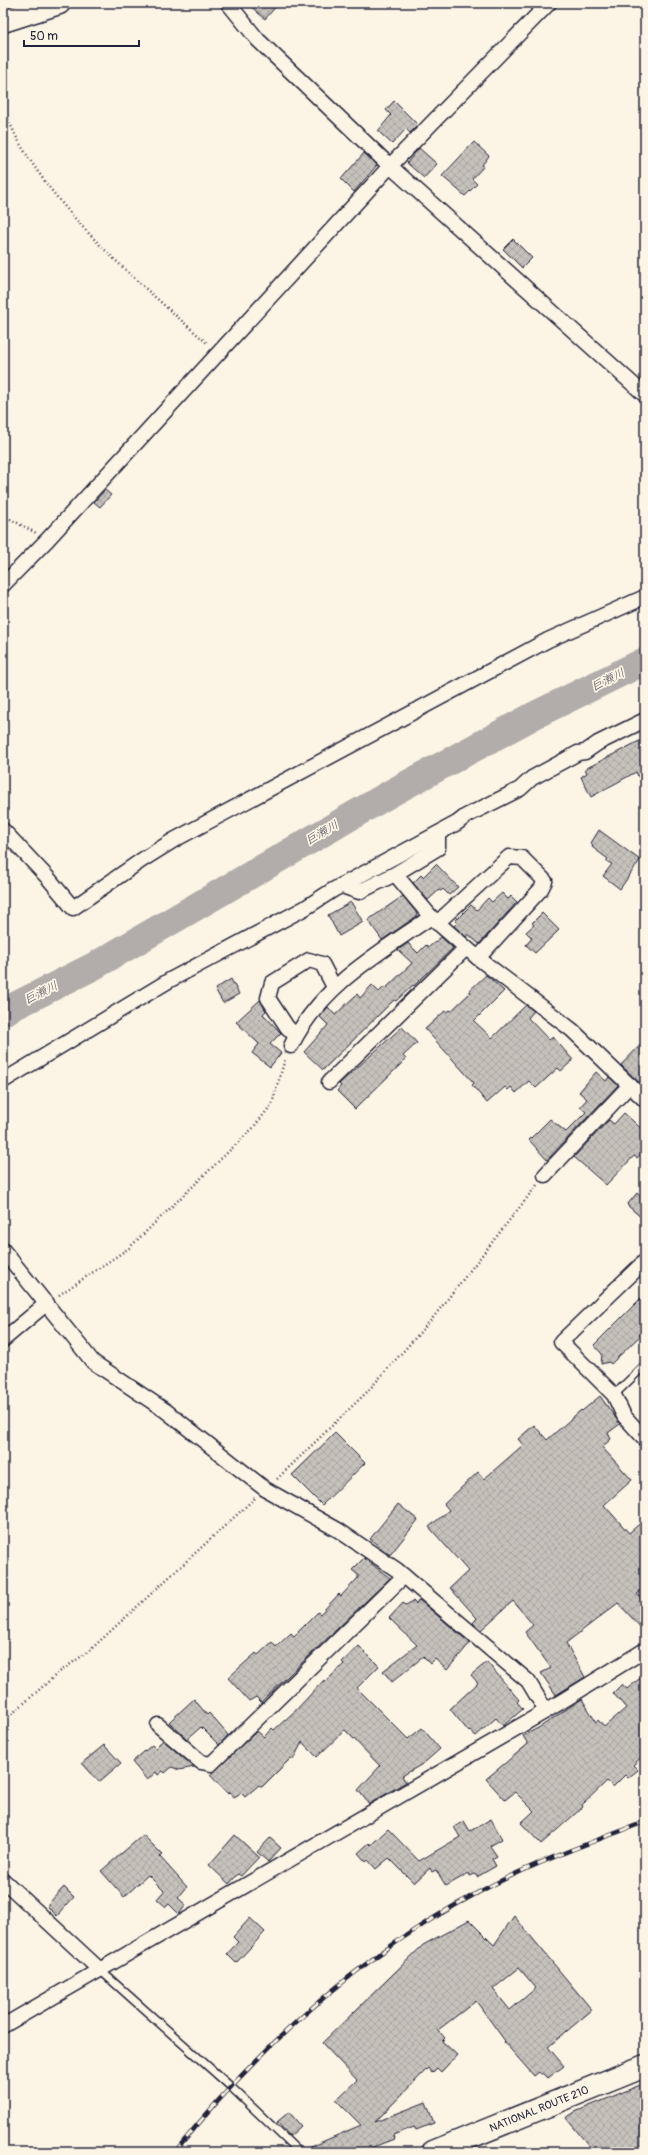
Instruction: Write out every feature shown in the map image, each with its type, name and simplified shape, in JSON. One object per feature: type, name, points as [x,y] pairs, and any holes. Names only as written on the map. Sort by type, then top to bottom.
[{"type":"main road","points":[[3,21],[59,3]]},
{"type":"main road","name":"NATIONAL ROUTE 210","points":[[433,2152],[645,2066]]},
{"type":"street","points":[[228,3],[258,40],[390,166],[645,394]]},
{"type":"street","points":[[3,585],[48,539],[390,166],[549,3]]},
{"type":"street","points":[[3,830],[49,879],[73,908],[174,840],[548,640],[645,597]]},
{"type":"street","points":[[3,1081],[170,980],[305,908],[342,886],[438,834],[466,816],[520,789],[532,778],[578,753],[585,752],[598,743],[645,720]]},
{"type":"street","points":[[342,886],[359,892],[395,874],[438,848],[438,834]]},
{"type":"street","points":[[293,1041],[301,1026],[334,987],[347,976],[434,920],[509,857],[522,858],[545,881],[541,889],[478,958]]},
{"type":"street","points":[[395,874],[434,920],[478,958],[572,1030],[645,1100]]},
{"type":"street","points":[[329,1082],[466,948]]},
{"type":"street","points":[[293,1041],[287,1027],[268,998],[272,983],[309,960],[322,964],[334,987]]},
{"type":"street","points":[[544,1175],[630,1085]]},
{"type":"street","points":[[3,1250],[93,1362],[166,1411],[265,1489],[338,1530],[404,1576],[528,1681],[546,1711]]},
{"type":"street","points":[[645,1261],[561,1342],[614,1395],[624,1416],[645,1439]]},
{"type":"street","points":[[3,1340],[47,1303]]},
{"type":"street","points":[[158,1725],[201,1762],[211,1764],[404,1576]]},
{"type":"street","points":[[3,2026],[546,1711],[645,1650]]},
{"type":"street","points":[[3,1880],[100,1970]]},
{"type":"lane","points":[[614,1395],[645,1365]]},
{"type":"lane","points":[[100,1970],[230,2086],[299,2152]]},
{"type":"path","points":[[3,108],[25,152],[80,222],[125,269],[218,354]]},
{"type":"path","points":[[3,515],[48,539]]},
{"type":"path","points":[[47,1303],[129,1248],[253,1128],[272,1104],[282,1066],[293,1041]]},
{"type":"path","points":[[3,1722],[58,1673],[89,1651],[293,1464],[367,1392],[432,1319],[544,1175]]},
{"type":"building","points":[[247,3],[279,3],[265,19]]},
{"type":"building","points":[[394,101],[418,125],[410,133],[406,129],[392,144],[378,131],[391,115],[386,110]]},
{"type":"building","points":[[474,142],[489,156],[482,165],[484,166],[472,179],[477,184],[465,196],[442,176]]},
{"type":"building","points":[[419,148],[437,164],[424,178],[407,163]]},
{"type":"building","points":[[364,153],[377,165],[354,192],[341,179]]},
{"type":"building","points":[[513,239],[532,258],[522,268],[503,249]]},
{"type":"building","points":[[105,490],[111,495],[100,507],[94,502]]},
{"type":"building","points":[[645,738],[645,791],[636,772],[591,797],[581,777],[587,773],[585,769]]},
{"type":"building","points":[[599,830],[640,860],[620,889],[603,876],[612,864],[606,861],[608,859],[592,847],[593,845],[591,843]]},
{"type":"building","points":[[436,864],[458,887],[449,895],[443,889],[441,891],[439,890],[428,900],[413,883],[421,875],[423,877]]},
{"type":"building","points":[[502,893],[508,899],[511,896],[517,902],[479,944],[468,934],[466,937],[454,926],[457,923],[455,921],[471,905],[477,910],[488,898],[492,902]]},
{"type":"building","points":[[403,896],[416,912],[417,916],[382,940],[368,920]]},
{"type":"building","points":[[351,902],[363,922],[339,936],[328,915]]},
{"type":"building","points":[[542,913],[559,930],[535,953],[526,945],[532,938],[526,932],[534,925],[532,923]]},
{"type":"building","points":[[441,937],[453,948],[414,986],[413,985],[396,1001],[394,1000],[323,1070],[304,1052],[328,1025],[320,1017],[328,1007],[335,1015],[357,994],[360,998],[372,985],[379,992],[384,987],[385,989],[412,963],[398,950],[408,943],[418,953],[426,945],[429,947]]},
{"type":"building","points":[[486,975],[504,991],[474,1021],[492,1038],[526,1005],[534,1011],[528,1018],[549,1040],[553,1037],[573,1060],[561,1071],[558,1068],[536,1088],[529,1081],[516,1093],[511,1087],[508,1090],[505,1087],[487,1103],[472,1085],[474,1083],[425,1029],[445,1011],[451,1011]]},
{"type":"building","points":[[231,979],[239,994],[223,1003],[215,989]]},
{"type":"building","points":[[260,1000],[266,1011],[263,1014],[281,1033],[270,1044],[281,1053],[270,1067],[252,1053],[259,1044],[236,1022]]},
{"type":"building","points":[[402,1027],[417,1043],[403,1056],[406,1059],[355,1109],[337,1091],[341,1086],[339,1084]]},
{"type":"building","points":[[645,1040],[645,1088],[621,1065]]},
{"type":"building","points":[[596,1072],[606,1081],[609,1077],[618,1085],[547,1160],[529,1140],[550,1119],[566,1132],[586,1112],[580,1107],[587,1099],[579,1092]]},
{"type":"building","points":[[624,1113],[645,1132],[645,1149],[637,1158],[634,1156],[606,1185],[574,1157],[609,1120],[614,1124]]},
{"type":"building","points":[[637,1193],[645,1201],[645,1221],[627,1205]]},
{"type":"building","points":[[645,1294],[645,1331],[611,1364],[609,1362],[601,1364],[602,1354],[594,1345]]},
{"type":"building","points":[[600,1396],[620,1424],[608,1433],[611,1439],[602,1447],[632,1480],[604,1505],[629,1533],[645,1519],[645,1588],[637,1594],[645,1603],[645,1632],[618,1603],[566,1643],[585,1677],[556,1695],[541,1673],[551,1668],[525,1632],[533,1625],[513,1601],[481,1630],[473,1623],[477,1618],[450,1588],[468,1571],[429,1527],[449,1510],[444,1504],[478,1472],[484,1479],[523,1445],[518,1439],[534,1425],[547,1440],[581,1410],[582,1411]]},
{"type":"building","points":[[335,1433],[365,1463],[322,1505],[292,1475]]},
{"type":"building","points":[[398,1504],[418,1520],[390,1555],[370,1539]]},
{"type":"building","points":[[364,1558],[390,1578],[261,1702],[256,1697],[249,1701],[228,1678],[256,1653],[258,1655],[272,1642],[276,1647],[291,1633],[294,1636],[318,1612],[320,1614],[339,1594],[341,1596],[358,1578],[358,1575],[352,1570]]},
{"type":"building","points":[[419,1600],[470,1643],[447,1670],[435,1659],[430,1664],[423,1657],[392,1682],[383,1671],[417,1645],[389,1618],[403,1603],[406,1605],[413,1601],[416,1604]]},
{"type":"building","points":[[359,1646],[379,1666],[357,1688],[408,1739],[422,1728],[440,1749],[424,1763],[402,1776],[406,1782],[369,1804],[358,1790],[380,1766],[345,1730],[317,1757],[302,1742],[293,1760],[291,1758],[262,1787],[259,1785],[245,1797],[241,1793],[234,1797],[230,1792],[228,1794],[210,1775],[257,1731],[264,1737],[272,1728],[274,1730],[296,1710],[324,1680],[325,1682],[344,1664],[342,1662]]},
{"type":"building","points":[[487,1662],[519,1700],[517,1702],[523,1709],[503,1726],[496,1718],[476,1736],[470,1731],[469,1732],[450,1709],[478,1683],[471,1675]]},
{"type":"building","points":[[645,1674],[645,1754],[633,1765],[638,1770],[628,1778],[625,1775],[613,1787],[607,1781],[582,1805],[583,1807],[541,1844],[521,1823],[534,1811],[515,1792],[505,1800],[486,1779],[528,1744],[523,1736],[540,1727],[582,1699],[596,1722],[598,1720],[604,1727],[626,1708],[613,1693],[622,1684],[627,1689]]},
{"type":"building","points":[[194,1699],[207,1715],[209,1713],[228,1735],[219,1745],[201,1727],[187,1739],[169,1722]]},
{"type":"building","points":[[163,1740],[194,1767],[179,1770],[172,1767],[165,1773],[163,1771],[158,1775],[156,1772],[147,1780],[132,1762],[152,1745],[155,1748]]},
{"type":"building","points":[[104,1745],[121,1763],[99,1782],[82,1763]]},
{"type":"building","points":[[491,1819],[502,1839],[490,1846],[497,1856],[492,1859],[496,1866],[477,1877],[475,1874],[470,1876],[469,1873],[446,1886],[436,1870],[432,1872],[430,1868],[414,1883],[389,1858],[376,1869],[368,1860],[366,1862],[358,1853],[369,1843],[371,1845],[388,1829],[419,1861],[460,1837],[454,1827],[464,1821],[470,1831]]},
{"type":"building","points":[[143,1835],[163,1855],[160,1857],[187,1887],[178,1898],[186,1905],[179,1914],[169,1904],[166,1907],[157,1899],[164,1891],[148,1875],[124,1897],[101,1871]]},
{"type":"building","points":[[235,1835],[259,1857],[241,1876],[238,1874],[229,1884],[209,1865]]},
{"type":"building","points":[[270,1838],[281,1848],[268,1862],[257,1852]]},
{"type":"building","points":[[64,1887],[74,1897],[57,1916],[48,1907],[48,1904]]},
{"type":"building","points":[[514,1916],[592,2010],[548,2047],[564,2066],[548,2078],[543,2073],[542,2075],[539,2072],[534,2076],[504,2042],[505,2041],[476,2001],[438,2030],[445,2038],[442,2041],[457,2055],[441,2072],[437,2068],[432,2073],[428,2068],[375,2122],[426,2102],[434,2123],[416,2130],[414,2127],[393,2135],[394,2139],[360,2152],[304,2152],[303,2150],[361,2125],[336,2100],[357,2080],[322,2043],[423,1945],[469,1920],[494,1945]],"holes":[[[519,1968],[536,1988],[510,2010],[493,1989]]]},
{"type":"building","points":[[250,1918],[265,1932],[236,1963],[227,1954],[238,1942],[233,1937]]},
{"type":"building","points":[[645,2083],[645,2152],[594,2152],[566,2118],[575,2112]]},
{"type":"building","points":[[289,2112],[301,2126],[290,2136],[277,2122]]},
{"type":"waterway","name":"巨瀬川","points":[[3,1012],[96,965],[393,792],[535,715],[645,661]]},
{"type":"railway","points":[[175,2152],[207,2113],[277,2040],[314,2006],[394,1944],[437,1916],[481,1891],[521,1871],[645,1822]]}]
